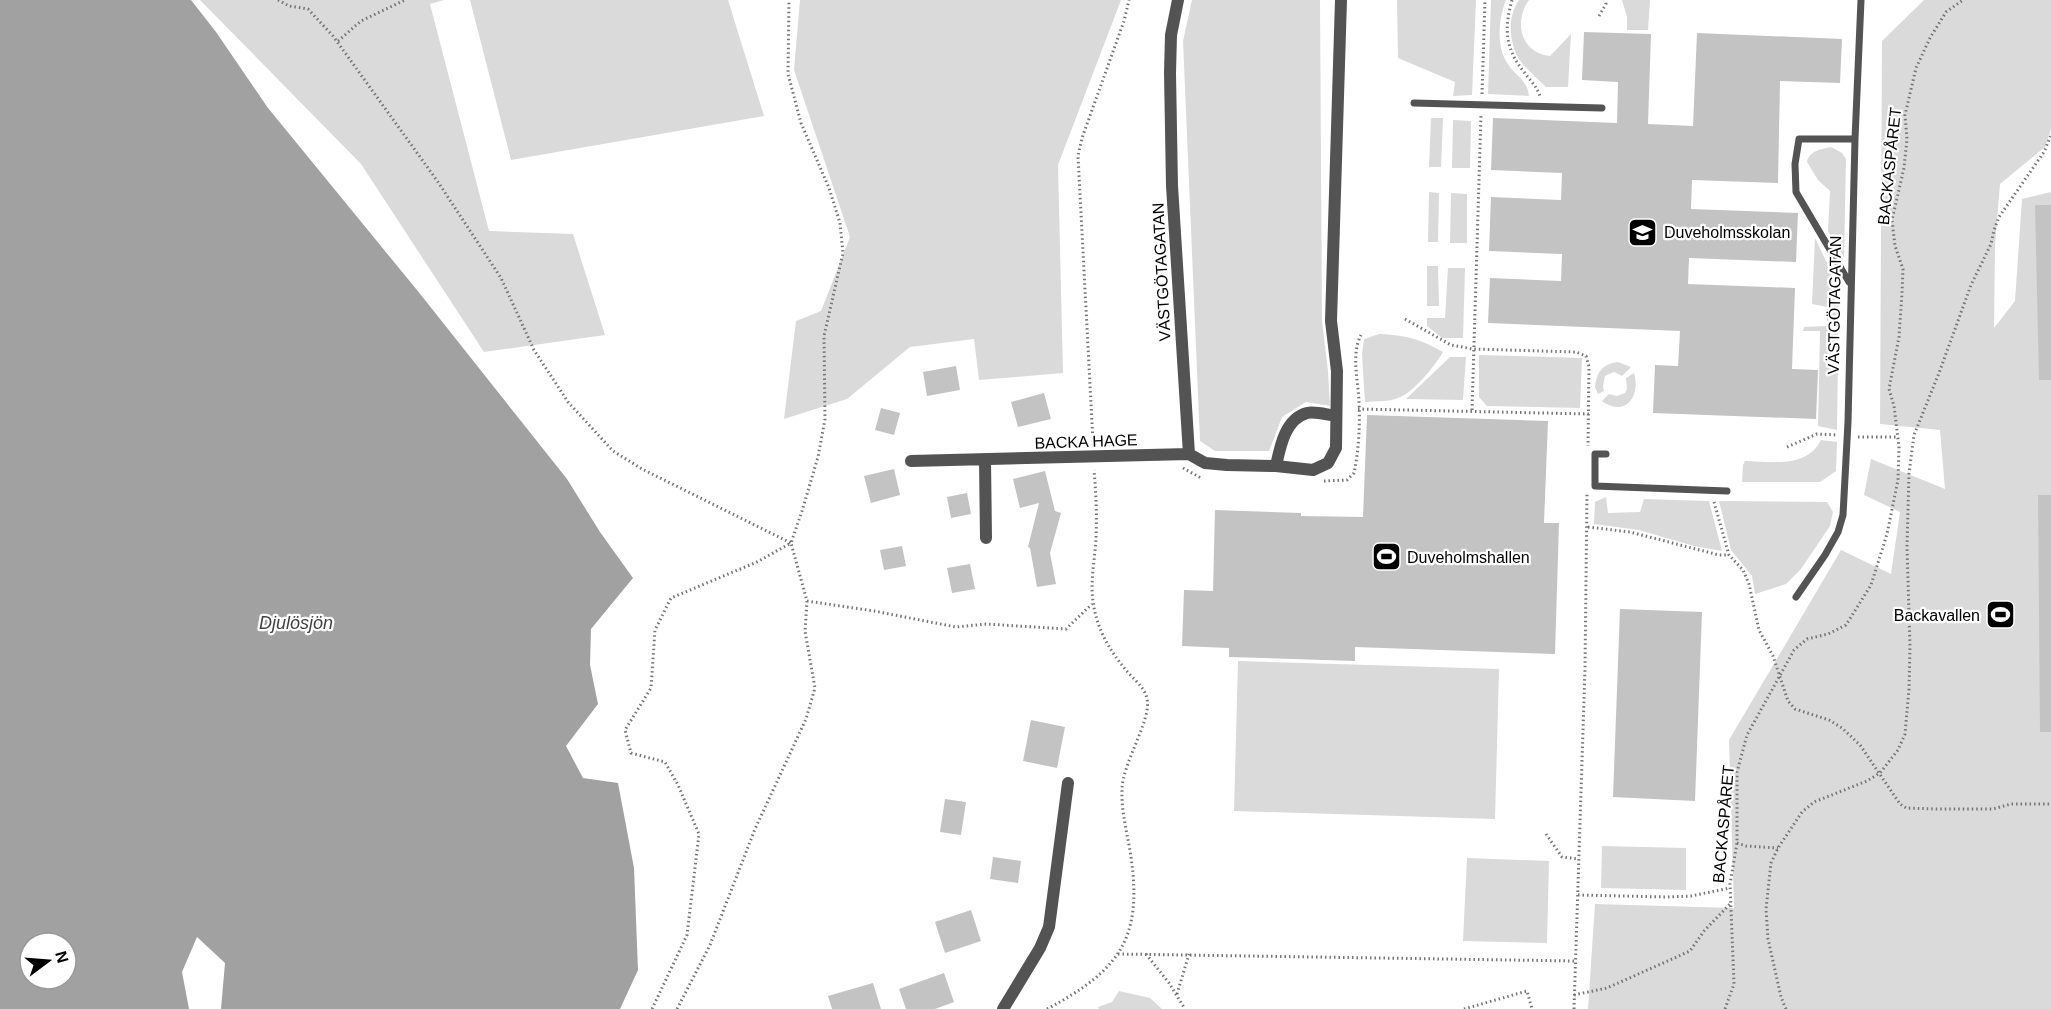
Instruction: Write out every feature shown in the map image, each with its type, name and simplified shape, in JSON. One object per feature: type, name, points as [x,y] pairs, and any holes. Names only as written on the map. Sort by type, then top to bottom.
[{"type":"street","name":"VÄSTGÖTAGATAN","points":[[1178,0],[1171,35],[1172,164],[1188,454]]},
{"type":"street","points":[[1188,454],[1205,463],[1313,470],[1328,463],[1336,448],[1337,371],[1331,321],[1341,0]]},
{"type":"street","points":[[1276,466],[1286,431],[1296,419],[1306,413],[1336,416]]},
{"type":"street","name":"BACKA HAGE","points":[[911,461],[1188,454]]},
{"type":"street","points":[[985,460],[986,538]]},
{"type":"street","points":[[1004,1009],[1040,948],[1049,927],[1068,783]]},
{"type":"lane","name":"VÄSTGÖTAGATAN","points":[[1796,597],[1826,555],[1838,532],[1843,515],[1861,0]]},
{"type":"lane","points":[[1414,103],[1602,108]]},
{"type":"lane","points":[[1850,284],[1796,192],[1795,164],[1799,139],[1855,139]]},
{"type":"lane","points":[[1606,454],[1595,454],[1595,486],[1727,491]]},
{"type":"path","points":[[278,0],[288,6],[308,9],[314,13],[338,42],[438,182],[501,278],[534,350],[568,402],[613,451],[642,469],[791,543]]},
{"type":"path","points":[[338,42],[362,21],[405,0]]},
{"type":"path","points":[[677,1009],[710,945],[755,829],[806,719],[815,688],[805,631],[807,601],[791,543],[818,457],[825,418],[824,336],[843,253],[840,223],[829,188],[801,123],[788,74],[789,0]]},
{"type":"path","points":[[1047,1009],[1073,995],[1104,972],[1122,949],[1131,924],[1134,899],[1133,873],[1121,788],[1148,705],[1144,690],[1115,657],[1107,644],[1093,603],[1097,506],[1078,156],[1129,0]]},
{"type":"path","points":[[1472,410],[1485,0]]},
{"type":"path","points":[[1512,0],[1506,21],[1508,44],[1514,58],[1538,89],[1542,107]]},
{"type":"path","points":[[1599,16],[1606,4],[1605,0]]},
{"type":"path","name":"BACKASPÅRET","points":[[1725,1009],[1734,984],[1730,888],[1737,843],[1737,772],[1747,735],[1794,650],[1807,639],[1828,634],[1846,625],[1871,585],[1887,534],[1898,480],[1899,447],[1894,406],[1889,389],[1899,337],[1903,269],[1895,246],[1892,220],[1904,168],[1907,139],[1905,115],[1916,68],[1930,38],[1946,12],[1963,0]]},
{"type":"path","points":[[1786,1009],[1768,939],[1766,909],[1771,863],[1778,848],[1802,812],[1814,802],[1867,781],[1880,772],[1898,750],[1905,734],[1908,713],[1910,646],[1906,547],[1909,473],[1914,435],[1971,285],[1991,244],[1999,217],[2044,152],[2051,135]]},
{"type":"path","points":[[1405,319],[1451,345],[1473,349],[1582,353],[1589,360],[1588,448]]},
{"type":"path","points":[[1358,409],[1589,414]]},
{"type":"path","points":[[1787,447],[1817,434],[1897,437]]},
{"type":"path","points":[[1574,1009],[1588,482]]},
{"type":"path","points":[[1712,491],[1730,555],[1743,570],[1749,584],[1759,630],[1773,656],[1788,701],[1795,709],[1829,720],[1842,728],[1860,745],[1900,804],[1906,808],[1993,809],[2011,804],[2051,804]]},
{"type":"path","points":[[1587,527],[1615,529],[1719,555],[1730,555]]},
{"type":"path","points":[[652,1009],[687,935],[699,834],[678,785],[665,762],[631,753],[625,730],[651,688],[655,630],[671,598],[757,562],[791,543]]},
{"type":"path","points":[[807,601],[956,627],[986,624],[1066,629],[1093,603]]},
{"type":"path","points":[[1546,834],[1562,857],[1579,859]]},
{"type":"path","points":[[1737,843],[1746,846],[1778,848]]},
{"type":"path","points":[[1578,895],[1691,896],[1730,888]]},
{"type":"path","points":[[1574,995],[1607,988],[1690,951],[1704,931],[1730,904]]},
{"type":"path","points":[[1118,954],[1575,961]]},
{"type":"path","points":[[1146,954],[1177,994],[1185,1009]]},
{"type":"path","points":[[1177,994],[1189,954]]},
{"type":"path","points":[[1464,1009],[1527,991],[1532,1009]]},
{"type":"shaded area","points":[[200,0],[444,0],[430,4],[489,231],[573,234],[605,335],[484,352],[361,164]]},
{"type":"shaded area","points":[[470,0],[728,0],[764,116],[511,160]]},
{"type":"shaded area","points":[[800,0],[1121,0],[1058,165],[1063,373],[979,380],[974,339],[910,347],[847,399],[784,419],[796,321],[821,311],[850,237],[794,70]]},
{"type":"shaded area","points":[[1192,0],[1320,0],[1322,321],[1330,406],[1306,402],[1282,417],[1269,451],[1215,451],[1200,441],[1183,41]]},
{"type":"shaded area","points":[[1397,0],[1476,0],[1472,95],[1453,96],[1455,82],[1398,58]]},
{"type":"shaded area","points":[[1491,0],[1506,0],[1500,22],[1501,47],[1509,66],[1526,85],[1529,96],[1488,94]]},
{"type":"shaded area","points":[[1519,0],[1529,0],[1521,18],[1521,27],[1526,43],[1532,49],[1550,56],[1571,34],[1568,87],[1546,87],[1519,59],[1511,37],[1511,22]]},
{"type":"shaded area","points":[[1622,0],[1650,0],[1648,30],[1627,30],[1627,17]]},
{"type":"shaded area","points":[[1924,0],[2051,0],[2051,129],[2045,147],[2000,184],[1995,245],[1994,328],[2015,301],[2022,199],[2051,192],[2051,1009],[1588,1009],[1595,904],[1734,908],[1729,740],[1841,550],[1891,574],[1900,512],[1864,495],[1871,459],[1945,489],[1940,430],[1880,424],[1882,41]]},
{"type":"shaded area","points":[[1431,118],[1443,118],[1441,167],[1429,167]]},
{"type":"shaded area","points":[[1453,120],[1471,121],[1470,168],[1452,168]]},
{"type":"shaded area","points":[[1831,147],[1842,153],[1846,159],[1844,257],[1828,231],[1830,191],[1818,180],[1807,162],[1813,153]]},
{"type":"shaded area","points":[[1429,192],[1439,193],[1438,242],[1428,242]]},
{"type":"shaded area","points":[[1451,193],[1467,194],[1467,243],[1450,243]]},
{"type":"shaded area","points":[[1815,238],[1839,288],[1837,430],[1818,426],[1820,331],[1803,331],[1804,327],[1827,326],[1827,307],[1812,304]]},
{"type":"shaded area","points":[[1427,266],[1438,266],[1439,306],[1427,306]]},
{"type":"shaded area","points":[[1448,268],[1465,268],[1463,338],[1442,338],[1427,326],[1427,318],[1445,318]]},
{"type":"shaded area","points":[[1379,334],[1412,338],[1443,352],[1423,378],[1404,395],[1390,400],[1365,402],[1362,354],[1364,339]]},
{"type":"shaded area","points":[[1479,355],[1582,358],[1580,408],[1487,406],[1479,397]]},
{"type":"shaded area","points":[[1450,357],[1466,357],[1463,400],[1406,399]]},
{"type":"shaded area","points":[[1618,362],[1631,367],[1622,376],[1614,372],[1605,376],[1604,391],[1598,394],[1595,387],[1599,373],[1604,367]]},
{"type":"shaded area","points":[[1634,373],[1635,389],[1629,402],[1618,407],[1610,406],[1602,401],[1609,394],[1617,396],[1625,393],[1626,378]]},
{"type":"shaded area","points":[[1821,440],[1837,442],[1836,471],[1820,482],[1742,482],[1745,461],[1777,462],[1798,459],[1815,449]]},
{"type":"shaded area","points":[[1606,497],[1608,513],[1640,512],[1644,499],[1709,501],[1722,551],[1694,546],[1639,530],[1594,524],[1595,502]]},
{"type":"shaded area","points":[[1719,501],[1827,502],[1833,512],[1830,526],[1801,569],[1786,584],[1755,594],[1752,576],[1731,550]]},
{"type":"shaded area","points":[[1238,661],[1499,669],[1495,819],[1234,811]]},
{"type":"shaded area","points":[[1602,846],[1686,848],[1686,890],[1601,888]]},
{"type":"shaded area","points":[[1467,858],[1549,861],[1547,943],[1463,941]]},
{"type":"shaded area","points":[[1119,991],[1150,998],[1162,1009],[1099,1009],[1098,1007],[1112,1002]]},
{"type":"water","name":"Djulösjön","points":[[0,0],[191,0],[268,108],[567,479],[600,532],[633,578],[591,629],[590,665],[598,704],[566,746],[583,778],[618,783],[634,868],[638,970],[620,1009],[221,1009],[225,963],[197,937],[182,972],[189,1009],[0,1009]]},
{"type":"building","name":"Duveholmsskolan","points":[[1584,32],[1651,34],[1648,124],[1693,126],[1697,33],[1842,39],[1840,83],[1780,81],[1778,183],[1692,180],[1691,209],[1798,213],[1796,262],[1689,258],[1688,284],[1795,288],[1792,369],[1818,370],[1816,419],[1653,413],[1655,365],[1678,366],[1680,331],[1488,323],[1490,278],[1561,281],[1562,254],[1489,251],[1491,197],[1561,200],[1562,173],[1491,170],[1493,118],[1617,123],[1618,82],[1582,80]]},
{"type":"building","points":[[2035,205],[2051,205],[2051,380],[2039,380]]},
{"type":"building","points":[[956,366],[960,390],[927,396],[923,372]]},
{"type":"building","points":[[1044,393],[1051,419],[1018,427],[1011,402]]},
{"type":"building","points":[[881,408],[900,413],[894,435],[875,430]]},
{"type":"building","name":"Duveholmshallen","points":[[1367,415],[1548,421],[1544,523],[1559,523],[1555,654],[1355,647],[1355,661],[1229,657],[1229,648],[1182,646],[1184,590],[1213,591],[1215,510],[1301,513],[1301,516],[1363,517]]},
{"type":"building","points":[[894,469],[900,495],[871,503],[864,476]]},
{"type":"building","points":[[1045,471],[1055,511],[1061,513],[1050,553],[1056,584],[1037,587],[1028,547],[1039,503],[1020,508],[1013,479]]},
{"type":"building","points":[[967,493],[971,514],[951,518],[947,497]]},
{"type":"building","points":[[2038,495],[2051,495],[2051,732],[2040,732]]},
{"type":"building","points":[[902,546],[906,566],[884,570],[880,550]]},
{"type":"building","points":[[970,564],[975,589],[952,593],[947,568]]},
{"type":"building","points":[[1620,609],[1702,612],[1695,801],[1613,797]]},
{"type":"building","points":[[1031,720],[1065,727],[1057,768],[1023,761]]},
{"type":"building","points":[[945,799],[966,802],[961,835],[940,832]]},
{"type":"building","points":[[993,857],[1021,861],[1018,883],[990,879]]},
{"type":"building","points":[[971,910],[981,941],[945,953],[935,922]]},
{"type":"building","points":[[944,973],[954,1002],[935,1009],[906,1009],[899,989]]},
{"type":"building","points":[[873,983],[881,1009],[832,1009],[828,996]]},
{"type":"place","name":"Duveholmsskolan","points":[[1643,232]]},
{"type":"place","name":"Duveholmshallen","points":[[1386,557]]},
{"type":"place","name":"Backavallen","points":[[2001,615]]}]
